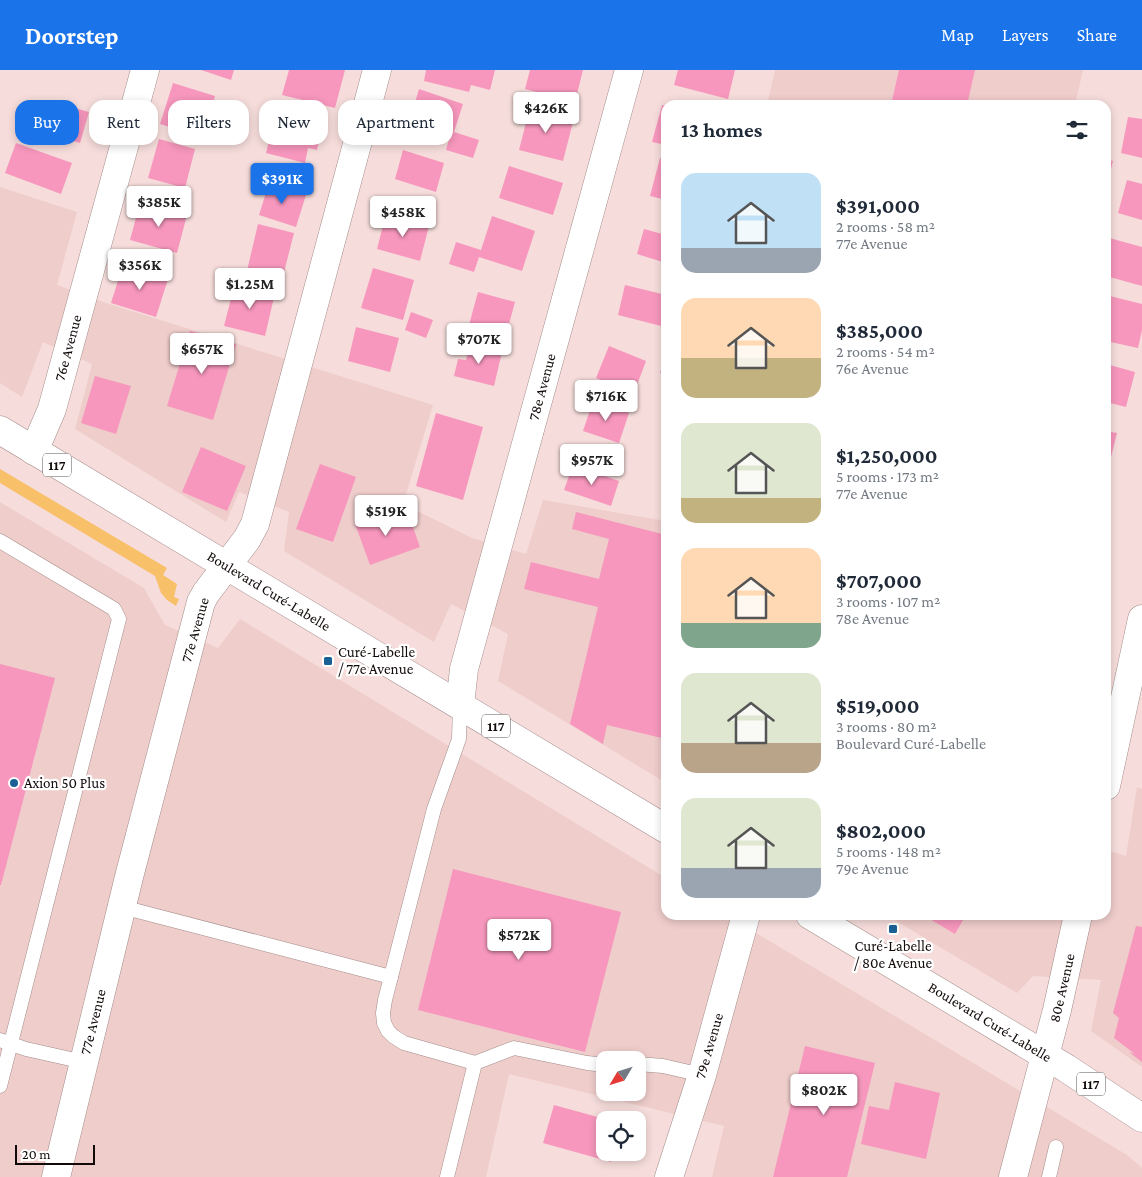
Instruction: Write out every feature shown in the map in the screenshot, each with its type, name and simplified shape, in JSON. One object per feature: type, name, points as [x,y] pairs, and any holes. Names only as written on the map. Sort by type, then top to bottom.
[{"type":"street","name":"76e Avenue","points":[[34,451],[52,409],[145,70]]},
{"type":"street","name":"77e Avenue","points":[[56,1177],[122,907],[201,602],[247,539],[255,524],[377,70]]},
{"type":"street","name":"78e Avenue","points":[[460,706],[464,669],[629,70]]},
{"type":"street","name":"Boulevard Curé-Labelle","points":[[0,430],[661,825]]},
{"type":"street","points":[[1111,763],[1142,618]]},
{"type":"street","name":"79e Avenue","points":[[669,1177],[702,1075],[745,920]]},
{"type":"street","name":"Boulevard Curé-Labelle","points":[[818,920],[1097,1087],[1142,1118]]},
{"type":"street","name":"80e Avenue","points":[[1013,1177],[1046,1056],[1077,920]]},
{"type":"lane","points":[[0,542],[114,609],[119,619],[5,1041],[0,1086]]},
{"type":"lane","points":[[460,706],[459,739],[434,809],[391,977],[383,1013],[384,1023],[388,1031],[404,1043],[475,1063],[514,1048],[596,1064]]},
{"type":"lane","points":[[122,907],[391,977]]},
{"type":"lane","points":[[5,1041],[26,1049],[84,1062]]},
{"type":"lane","points":[[447,1177],[475,1063]]},
{"type":"lane","points":[[646,1065],[663,1066],[702,1075]]},
{"type":"lane","points":[[1049,1177],[1056,1147]]},
{"type":"shaded area","points":[[775,70],[1083,70],[1076,100],[768,100]]},
{"type":"shaded area","points":[[0,187],[77,212],[57,285],[106,303],[433,405],[403,504],[472,538],[526,554],[543,500],[661,520],[661,780],[498,681],[508,634],[451,604],[434,642],[284,551],[289,512],[239,492],[226,522],[75,429],[92,364],[43,342],[22,397],[0,383]]},
{"type":"shaded area","points":[[0,469],[167,568],[163,575],[177,584],[174,597],[179,599],[176,606],[161,593],[155,576],[0,483]]},
{"type":"shaded area","points":[[0,502],[144,588],[165,625],[218,648],[240,619],[661,875],[661,920],[734,920],[1127,1155],[1142,1168],[1142,1177],[712,1177],[724,1126],[621,1101],[646,1101],[646,1051],[596,1051],[596,1095],[509,1074],[486,1177],[0,1177]]},
{"type":"shaded area","points":[[1137,787],[1142,789],[1142,1067],[1091,1031],[1101,980],[1033,976],[1017,993],[894,920],[1111,920],[1111,852],[1126,856]]},
{"type":"building","points":[[201,70],[234,70],[231,80]]},
{"type":"building","points":[[289,70],[345,70],[335,108],[328,106],[328,100],[302,100],[282,95]]},
{"type":"building","points":[[426,70],[495,70],[490,90],[471,85],[469,92],[424,81]]},
{"type":"building","points":[[530,70],[583,70],[575,102],[525,89]]},
{"type":"building","points":[[678,70],[735,70],[728,99],[674,85]]},
{"type":"building","points":[[899,70],[975,70],[968,100],[892,100]]},
{"type":"building","points":[[173,83],[215,96],[214,100],[168,100],[168,126],[160,124]]},
{"type":"building","points":[[419,89],[451,100],[416,100]]},
{"type":"building","points":[[453,101],[463,104],[454,132],[479,140],[473,158],[446,150],[447,145],[453,145]]},
{"type":"building","points":[[530,107],[574,118],[563,161],[519,150]]},
{"type":"building","points":[[79,109],[89,112],[79,143]]},
{"type":"building","points":[[661,109],[661,144],[652,142]]},
{"type":"building","points":[[1128,117],[1142,119],[1142,158],[1121,153]]},
{"type":"building","points":[[159,139],[168,142],[168,145],[181,145],[195,149],[185,188],[148,178]]},
{"type":"building","points":[[15,145],[22,145],[72,163],[61,194],[5,173]]},
{"type":"building","points":[[268,145],[318,145],[317,150],[308,148],[305,163],[266,153]]},
{"type":"building","points":[[403,150],[444,163],[436,192],[395,179]]},
{"type":"building","points":[[660,158],[661,158],[661,199],[650,196]]},
{"type":"building","points":[[509,166],[563,183],[553,215],[499,198]]},
{"type":"building","points":[[1127,180],[1142,184],[1142,220],[1118,213]]},
{"type":"building","points":[[269,183],[306,195],[296,227],[259,215]]},
{"type":"building","points":[[140,203],[187,215],[177,253],[130,240]]},
{"type":"building","points":[[386,214],[429,226],[420,261],[377,249]]},
{"type":"building","points":[[492,216],[535,231],[522,271],[479,257],[474,272],[449,264],[456,242],[481,250]]},
{"type":"building","points":[[258,224],[294,233],[281,284],[246,275]]},
{"type":"building","points":[[644,229],[661,234],[661,261],[637,254]]},
{"type":"building","points":[[1111,238],[1142,247],[1142,286],[1111,277]]},
{"type":"building","points":[[123,265],[168,279],[156,317],[111,303]]},
{"type":"building","points":[[373,268],[414,280],[403,320],[361,308]]},
{"type":"building","points":[[235,283],[275,293],[265,336],[224,326]]},
{"type":"building","points":[[625,285],[661,294],[661,326],[618,315]]},
{"type":"building","points":[[478,292],[515,302],[506,335],[469,325]]},
{"type":"building","points":[[1111,296],[1142,304],[1142,330],[1138,348],[1111,342]]},
{"type":"building","points":[[411,312],[433,320],[426,338],[405,330]]},
{"type":"building","points":[[356,327],[399,338],[390,372],[348,361]]},
{"type":"building","points":[[190,331],[236,344],[213,420],[167,406]]},
{"type":"building","points":[[470,344],[502,352],[494,386],[454,376],[458,359],[466,360]]},
{"type":"building","points":[[609,346],[646,361],[634,393],[596,378]]},
{"type":"building","points":[[1111,365],[1135,372],[1126,407],[1111,403]]},
{"type":"building","points":[[95,376],[131,386],[116,434],[81,423]]},
{"type":"building","points":[[593,401],[629,413],[619,443],[583,431]]},
{"type":"building","points":[[436,413],[483,427],[463,500],[416,486]]},
{"type":"building","points":[[1111,432],[1117,433],[1111,457]]},
{"type":"building","points":[[201,447],[246,466],[227,511],[182,492]]},
{"type":"building","points":[[320,464],[356,477],[333,542],[296,529]]},
{"type":"building","points":[[573,465],[619,481],[611,506],[564,490]]},
{"type":"building","points":[[377,512],[381,523],[408,513],[420,547],[370,565],[354,521]]},
{"type":"building","points":[[576,512],[661,534],[661,738],[607,725],[603,744],[570,724],[598,607],[524,589],[531,562],[599,579],[609,539],[572,529]]},
{"type":"building","name":"Axion 50 Plus","points":[[0,664],[55,678],[1,885],[0,885]]},
{"type":"building","points":[[453,869],[621,912],[585,1052],[418,1010]]},
{"type":"building","points":[[931,920],[963,920],[955,934]]},
{"type":"building","points":[[1136,926],[1142,927],[1142,1062],[1129,1052],[1135,1054],[1114,1038],[1119,1018],[1113,1013]]},
{"type":"building","points":[[805,1046],[875,1063],[847,1177],[773,1177]]},
{"type":"building","points":[[895,1082],[940,1093],[926,1159],[861,1144],[869,1106],[889,1110]]},
{"type":"building","points":[[554,1105],[596,1117],[596,1158],[543,1143]]},
{"type":"place","name":"Curé-Labelle / 77e Avenue","points":[[328,661]]},
{"type":"place","name":"Axion 50 Plus","points":[[14,783]]},
{"type":"place","name":"Curé-Labelle / 80e Avenue","points":[[893,929]]}]
